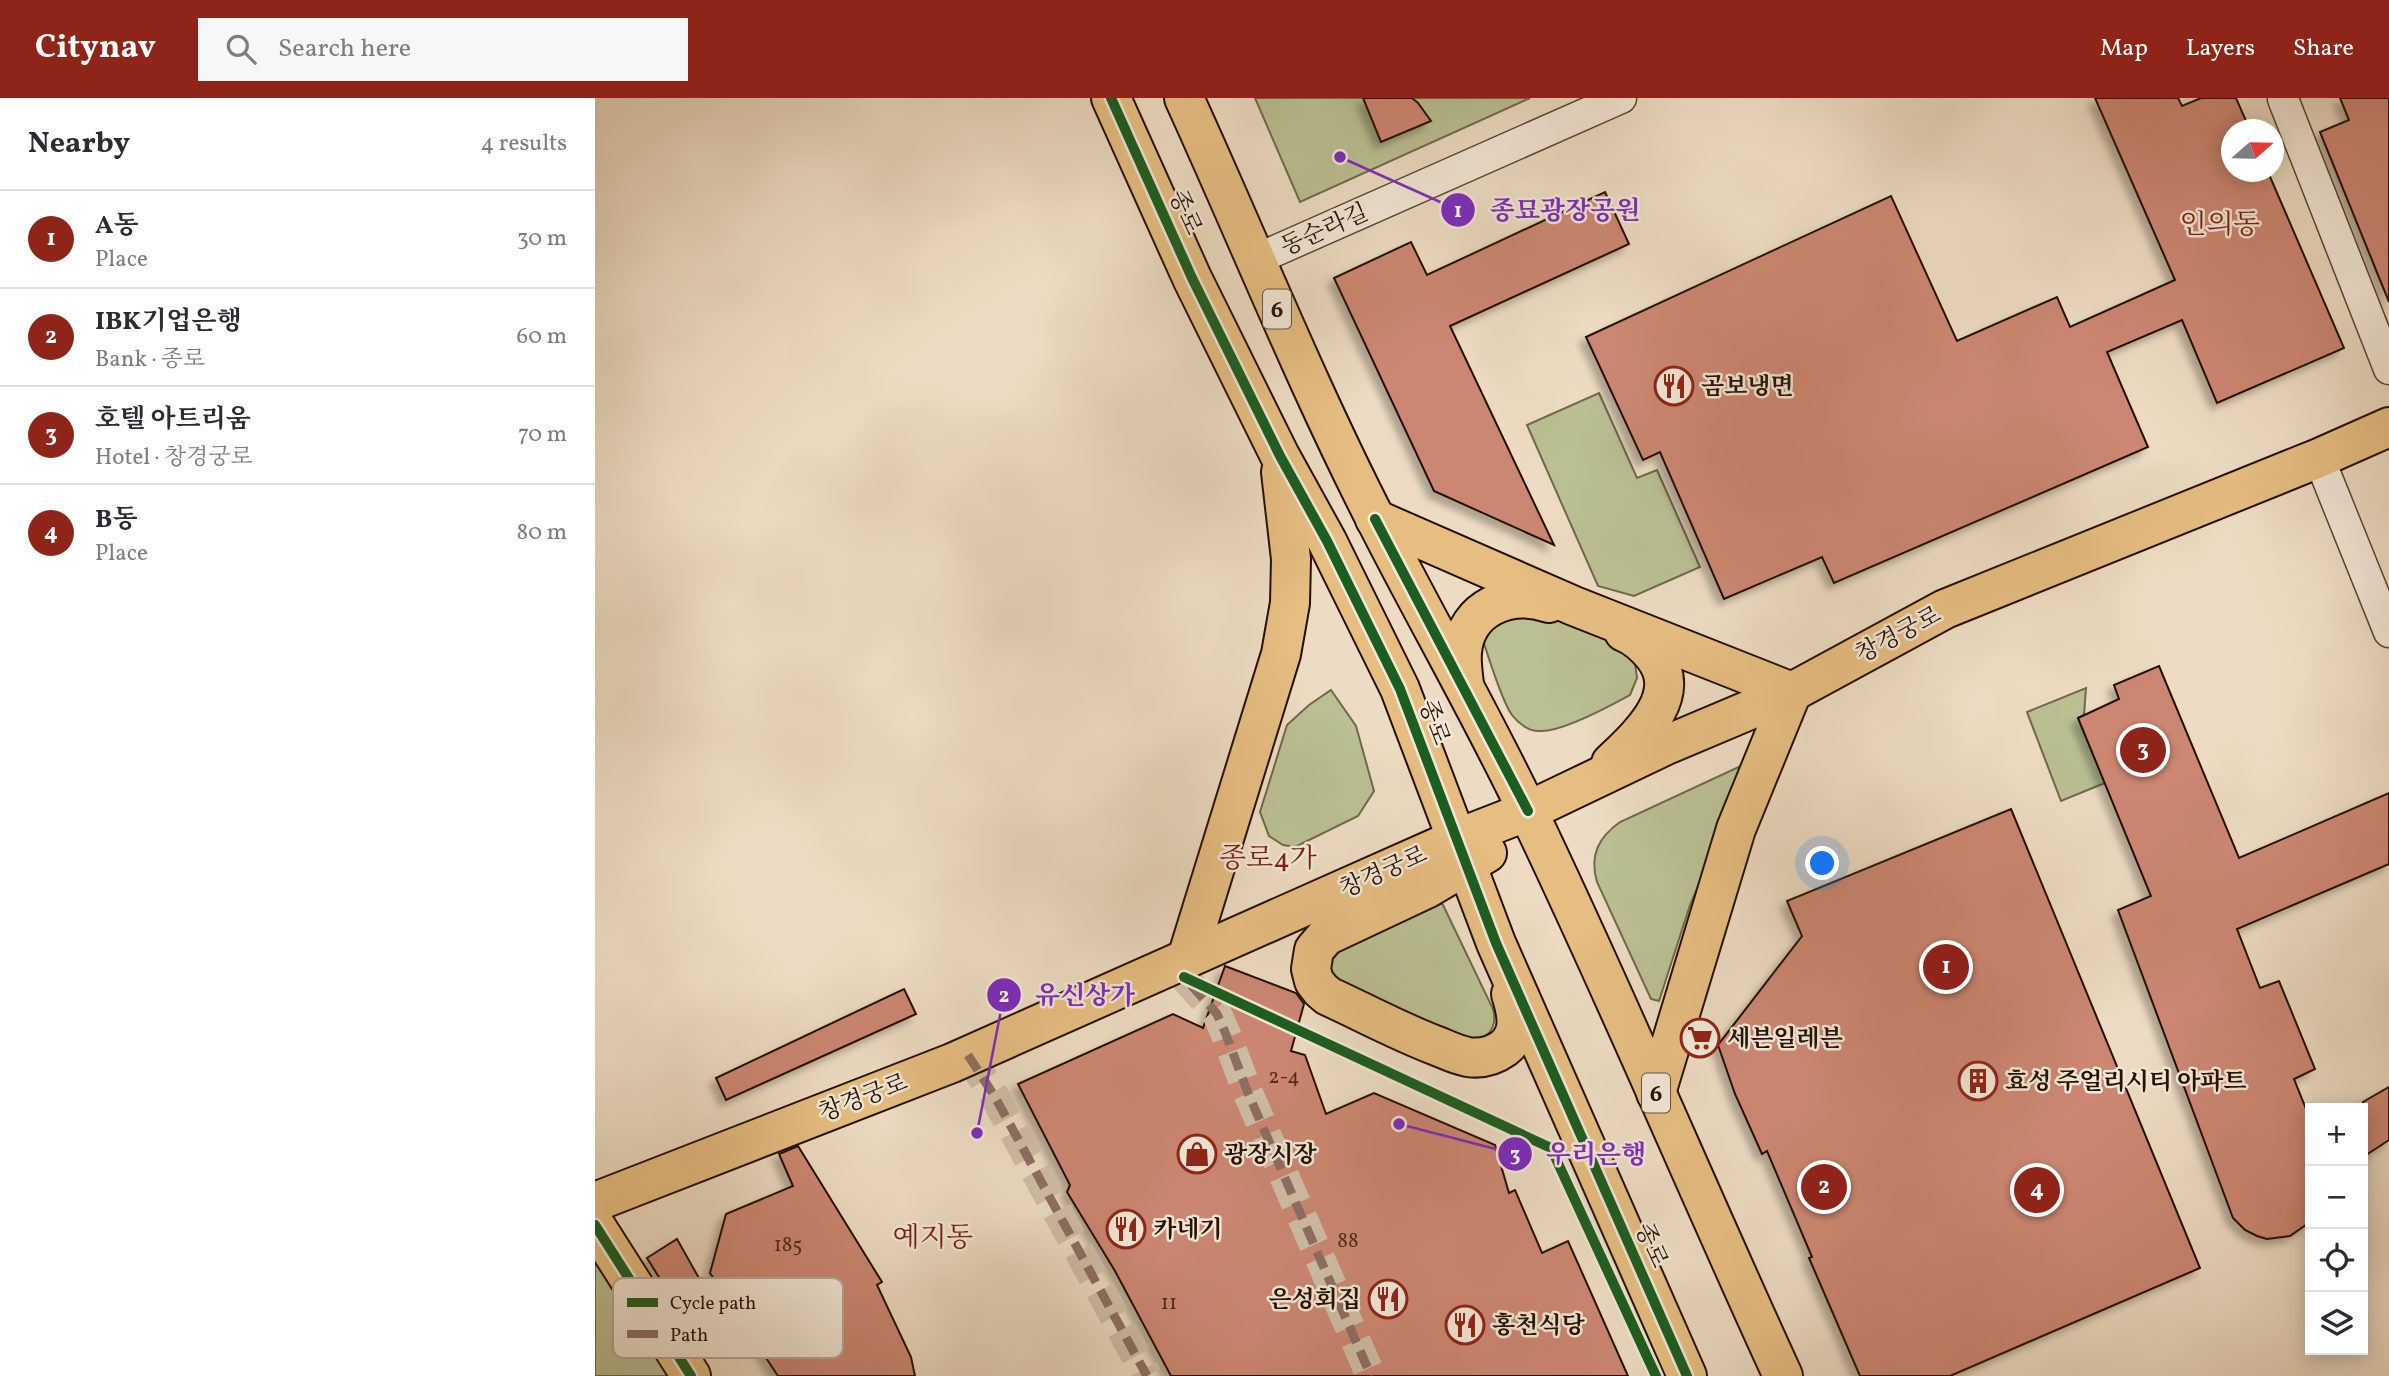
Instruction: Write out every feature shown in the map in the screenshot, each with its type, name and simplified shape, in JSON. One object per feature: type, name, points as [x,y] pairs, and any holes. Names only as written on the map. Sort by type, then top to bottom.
[{"type":"main road","name":"종로","points":[[1111,98],[1192,278],[1400,689],[1496,943],[1687,1376]]},
{"type":"main road","name":"종로","points":[[1184,98],[1257,260],[1293,349],[1375,519],[1528,811],[1783,1376]]},
{"type":"main road","name":"창경궁로","points":[[595,1202],[952,1063],[1187,958],[1460,852],[1528,811],[1597,777],[1791,692],[1945,608],[2319,458],[2389,427]]},
{"type":"main road","points":[[1187,958],[1281,654],[1290,603],[1291,559],[1280,456]]},
{"type":"main road","points":[[1375,519],[1574,606],[1791,692],[1736,829],[1656,1093]]},
{"type":"main road","points":[[1465,687],[1462,649],[1467,632],[1478,616],[1494,604],[1512,598],[1532,598],[1553,604],[1633,636],[1658,661],[1664,681],[1661,705],[1631,743],[1597,777]]},
{"type":"main road","points":[[1460,852],[1428,888],[1326,936],[1314,950],[1311,959],[1314,981],[1328,996],[1416,1039],[1465,1057],[1488,1056],[1510,1043],[1515,1035],[1516,1022],[1516,1010],[1496,943]]},
{"type":"main road","points":[[595,1225],[629,1278]]},
{"type":"main road","points":[[680,1358],[691,1376]]},
{"type":"street","name":"동순라길","points":[[1257,260],[1621,98]]},
{"type":"street","points":[[2283,99],[2389,369]]},
{"type":"street","points":[[2319,458],[2389,632]]},
{"type":"green space","points":[[1255,98],[1530,98],[1300,202]]},
{"type":"green space","points":[[1599,393],[1637,478],[1657,470],[1700,567],[1634,596],[1598,586],[1527,425]]},
{"type":"green space","points":[[1521,607],[1608,638],[1634,656],[1637,678],[1630,695],[1560,728],[1535,731],[1520,724],[1504,699],[1482,638],[1485,626]]},
{"type":"green space","points":[[2086,688],[2084,715],[2078,718],[2105,783],[2061,801],[2027,712]]},
{"type":"green space","points":[[1331,690],[1356,726],[1374,791],[1358,816],[1295,847],[1283,845],[1269,836],[1260,812],[1287,725]]},
{"type":"green space","points":[[1743,765],[1748,770],[1690,905],[1659,1001],[1651,999],[1597,882],[1595,855],[1601,840],[1620,822]]},
{"type":"green space","points":[[1439,902],[1443,905],[1493,1009],[1492,1028],[1479,1041],[1461,1040],[1331,976],[1329,948]]},
{"type":"green space","points":[[595,1259],[613,1287],[613,1358],[659,1358],[671,1376],[595,1376]]},
{"type":"building","points":[[1363,98],[1412,98],[1431,121],[1381,142]]},
{"type":"building","points":[[2095,98],[2178,98],[2182,106],[2201,98],[2236,98],[2245,119],[2221,119],[2221,182],[2272,182],[2344,348],[2217,403],[2182,320],[2107,352],[2148,447],[1834,583],[1822,557],[1724,599],[1660,452],[1643,460],[1586,337],[1891,196],[1957,341],[2057,297],[2070,327],[2175,280]]},
{"type":"building","points":[[2340,98],[2389,98],[2389,302],[2320,132],[2349,120]]},
{"type":"building","points":[[1605,192],[1629,244],[1450,326],[1554,545],[1434,491],[1334,278],[1411,242],[1427,275]]},
{"type":"building","points":[[2159,666],[2239,858],[2389,793],[2389,864],[2237,929],[2260,988],[2279,981],[2315,1069],[2294,1079],[2305,1106],[2305,1226],[2290,1236],[2267,1239],[2257,1236],[2245,1230],[2233,1218],[2118,910],[2151,896],[2078,718],[2119,699],[2114,685]]},
{"type":"building","points":[[2011,809],[2200,1268],[1950,1376],[1860,1376],[1767,1151],[1762,1154],[1735,1094],[1718,1045],[1802,936],[1787,901]]},
{"type":"building","name":"광장시장","points":[[1225,966],[1296,993],[1304,1004],[1291,1051],[1305,1055],[1326,1114],[1374,1093],[1495,1145],[1509,1193],[1515,1190],[1542,1253],[1568,1241],[1628,1376],[1171,1376],[1115,1271],[1067,1192],[1070,1185],[1018,1084],[1173,1014],[1203,1028]]},
{"type":"building","points":[[904,989],[916,1014],[726,1100],[716,1078]]},
{"type":"building","points":[[2389,1087],[2389,1140],[2368,1154],[2368,1103],[2363,1102]]},
{"type":"building","points":[[798,1146],[882,1282],[877,1285],[911,1357],[915,1376],[778,1376],[766,1358],[843,1358],[843,1278],[713,1278],[710,1273],[726,1214],[793,1186],[779,1154]]},
{"type":"building","points":[[677,1239],[699,1278],[660,1278],[647,1258]]},
{"type":"tunnel","points":[[1184,977],[1217,1014],[1248,1093],[1371,1376]]},
{"type":"tunnel","points":[[968,1055],[995,1097],[1147,1376]]},
{"type":"marked path","points":[[1191,985],[1217,1014],[1248,1093],[1371,1376]]},
{"type":"marked path","points":[[968,1055],[995,1097],[1147,1376]]},
{"type":"cycle path","points":[[1111,98],[1192,278],[1400,689],[1496,943],[1687,1376]]},
{"type":"cycle path","points":[[1375,519],[1528,811]]},
{"type":"cycle path","points":[[1184,977],[1551,1148],[1656,1376]]},
{"type":"cycle path","points":[[595,1225],[629,1278]]},
{"type":"cycle path","points":[[680,1358],[691,1376]]},
{"type":"place","name":"종묘광장공원","points":[[1340,157]]},
{"type":"place","name":"곰보냉면","points":[[1674,386]]},
{"type":"place","name":"호텔 아트리움","points":[[2143,750]]},
{"type":"place","name":"A동","points":[[1946,967]]},
{"type":"place","name":"세븐일레븐","points":[[1700,1038]]},
{"type":"place","name":"효성 주얼리시티 아파트","points":[[1978,1081]]},
{"type":"place","name":"우리은행","points":[[1399,1124]]},
{"type":"place","name":"유신상가","points":[[977,1133]]},
{"type":"place","name":"광장시장","points":[[1197,1154]]},
{"type":"place","name":"IBK기업은행","points":[[1824,1187]]},
{"type":"place","name":"B동","points":[[2037,1190]]},
{"type":"place","name":"카네기","points":[[1126,1229]]},
{"type":"place","name":"은성회집","points":[[1388,1299]]},
{"type":"place","name":"홍천식당","points":[[1465,1325]]},
{"type":"district","name":"인의동","points":[[2220,223]]},
{"type":"district","name":"종로4가","points":[[1268,857]]},
{"type":"district","name":"예지동","points":[[933,1236]]}]
